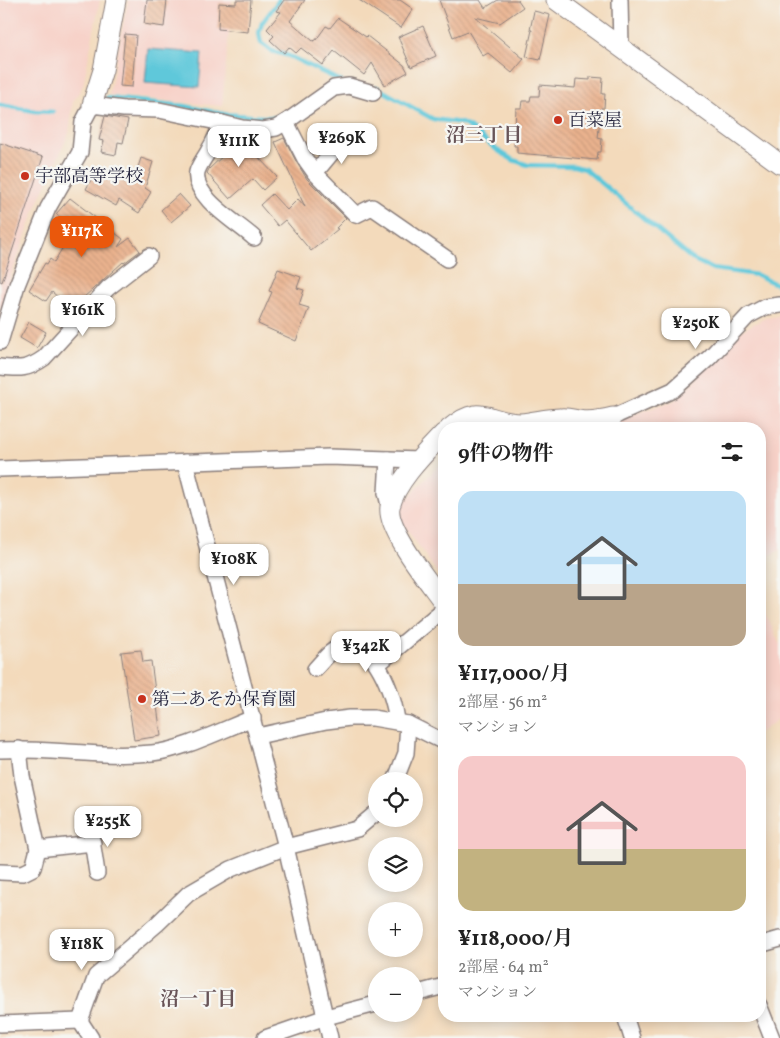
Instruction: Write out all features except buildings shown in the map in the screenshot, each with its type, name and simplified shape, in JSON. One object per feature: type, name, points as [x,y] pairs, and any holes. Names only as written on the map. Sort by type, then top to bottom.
[{"type":"street","points":[[0,342],[17,285],[48,208],[80,152],[83,122],[92,105],[103,70],[116,0]]},
{"type":"street","points":[[556,0],[780,164]]},
{"type":"street","points":[[620,0],[621,47]]},
{"type":"street","points":[[92,105],[124,109],[159,110],[242,128],[263,130],[276,128],[334,88],[349,86],[373,93]]},
{"type":"street","points":[[286,122],[305,159],[315,173],[356,214],[372,207],[447,260]]},
{"type":"street","points":[[222,123],[197,172],[198,184],[223,215],[254,238]]},
{"type":"street","points":[[315,173],[345,137]]},
{"type":"street","points":[[0,367],[19,369],[32,366],[44,358],[108,288],[149,256]]},
{"type":"street","points":[[529,422],[562,418],[597,421],[613,417],[673,390],[710,357],[748,316],[765,307],[780,305]]},
{"type":"street","points":[[457,422],[471,415],[482,415],[514,422]]},
{"type":"street","points":[[390,509],[399,487],[419,460],[438,439]]},
{"type":"street","points":[[0,469],[329,457],[419,460]]},
{"type":"street","points":[[388,459],[386,492],[390,518],[404,546],[438,594]]},
{"type":"street","points":[[185,462],[286,846],[330,1038]]},
{"type":"street","points":[[378,664],[438,614]]},
{"type":"street","points":[[315,669],[331,652],[348,645],[356,646],[378,664],[402,723],[406,752],[398,772]]},
{"type":"street","points":[[0,750],[19,749],[119,754],[154,753],[184,745],[253,718]]},
{"type":"street","points":[[258,736],[326,720],[373,718],[402,723],[438,739]]},
{"type":"street","points":[[0,872],[23,873],[33,868],[38,849],[23,783],[19,749]]},
{"type":"street","points":[[80,1021],[96,976],[157,924],[188,894],[231,869],[286,846],[357,829],[368,820]]},
{"type":"street","points":[[90,827],[97,873]]},
{"type":"street","points":[[38,849],[93,843]]},
{"type":"street","points":[[766,943],[780,939]]},
{"type":"street","points":[[423,992],[438,988]]},
{"type":"street","points":[[265,1038],[368,1006]]},
{"type":"street","points":[[0,1024],[80,1021]]},
{"type":"street","points":[[80,1021],[91,1038]]},
{"type":"street","points":[[628,1022],[632,1038]]},
{"type":"street","points":[[766,1022],[772,1038]]},
{"type":"shaded area","name":"宇部高等学校","points":[[0,0],[100,0],[83,85],[73,102],[69,133],[35,210],[0,313]]},
{"type":"shaded area","points":[[128,0],[232,0],[222,106],[109,95]]},
{"type":"shaded area","points":[[780,316],[780,550],[766,557],[766,422],[620,422],[623,418],[676,400],[741,331],[765,318]]},
{"type":"shaded area","points":[[438,466],[438,573],[402,522],[399,512],[404,502]]},
{"type":"shaded area","points":[[766,615],[780,645],[780,718],[766,728]]},
{"type":"water","points":[[148,49],[202,53],[199,87],[145,83]]},
{"type":"waterway","points":[[279,0],[262,23],[259,33],[261,43],[272,51],[289,56],[341,81]]},
{"type":"waterway","points":[[376,87],[433,119],[461,123],[469,127],[497,150],[513,160],[528,165],[574,166],[585,169],[692,259],[713,269],[757,275],[780,286]]},
{"type":"waterway","points":[[107,98],[185,106],[224,114],[282,117]]},
{"type":"waterway","points":[[0,105],[53,112]]},
{"type":"place","name":"百菜屋","points":[[558,120]]},
{"type":"place","name":"宇部高等学校","points":[[25,176]]},
{"type":"place","name":"第二あそか保育園","points":[[142,699]]},
{"type":"district","name":"沼三丁目","points":[[484,134]]},
{"type":"district","name":"沼一丁目","points":[[198,998]]}]
